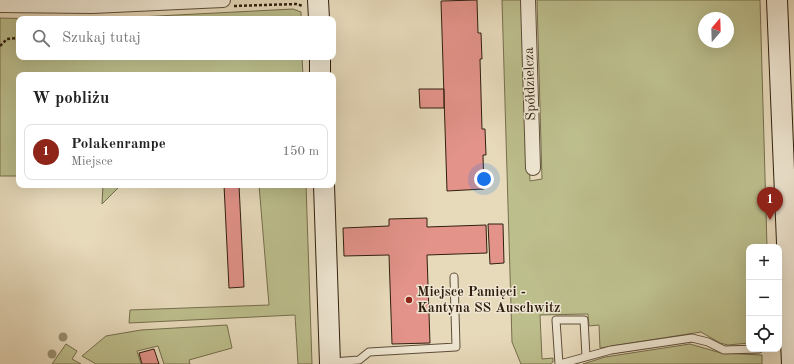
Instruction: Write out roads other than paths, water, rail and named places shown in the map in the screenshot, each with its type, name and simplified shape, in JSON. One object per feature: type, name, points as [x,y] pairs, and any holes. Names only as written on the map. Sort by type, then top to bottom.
[{"type":"street","points":[[0,5],[92,6],[223,0]]},
{"type":"street","points":[[318,0],[319,16]]},
{"type":"street","name":"Spółdzielcza","points":[[528,0],[533,168]]},
{"type":"street","points":[[777,0],[790,222],[792,309],[788,344],[792,364]]},
{"type":"street","points":[[320,60],[320,72]]},
{"type":"street","points":[[324,188],[330,363]]},
{"type":"lane","points":[[330,363],[359,360],[369,352],[456,347],[454,276]]},
{"type":"lane","points":[[586,356],[584,320],[556,320],[560,364],[611,350],[692,338],[708,342],[724,350],[746,349]]},
{"type":"place","name":"Polakenrampe","points":[[770,220]]},
{"type":"place","name":"Miejsce Pamięci - Kantyna SS Auschwitz","points":[[409,300]]}]
